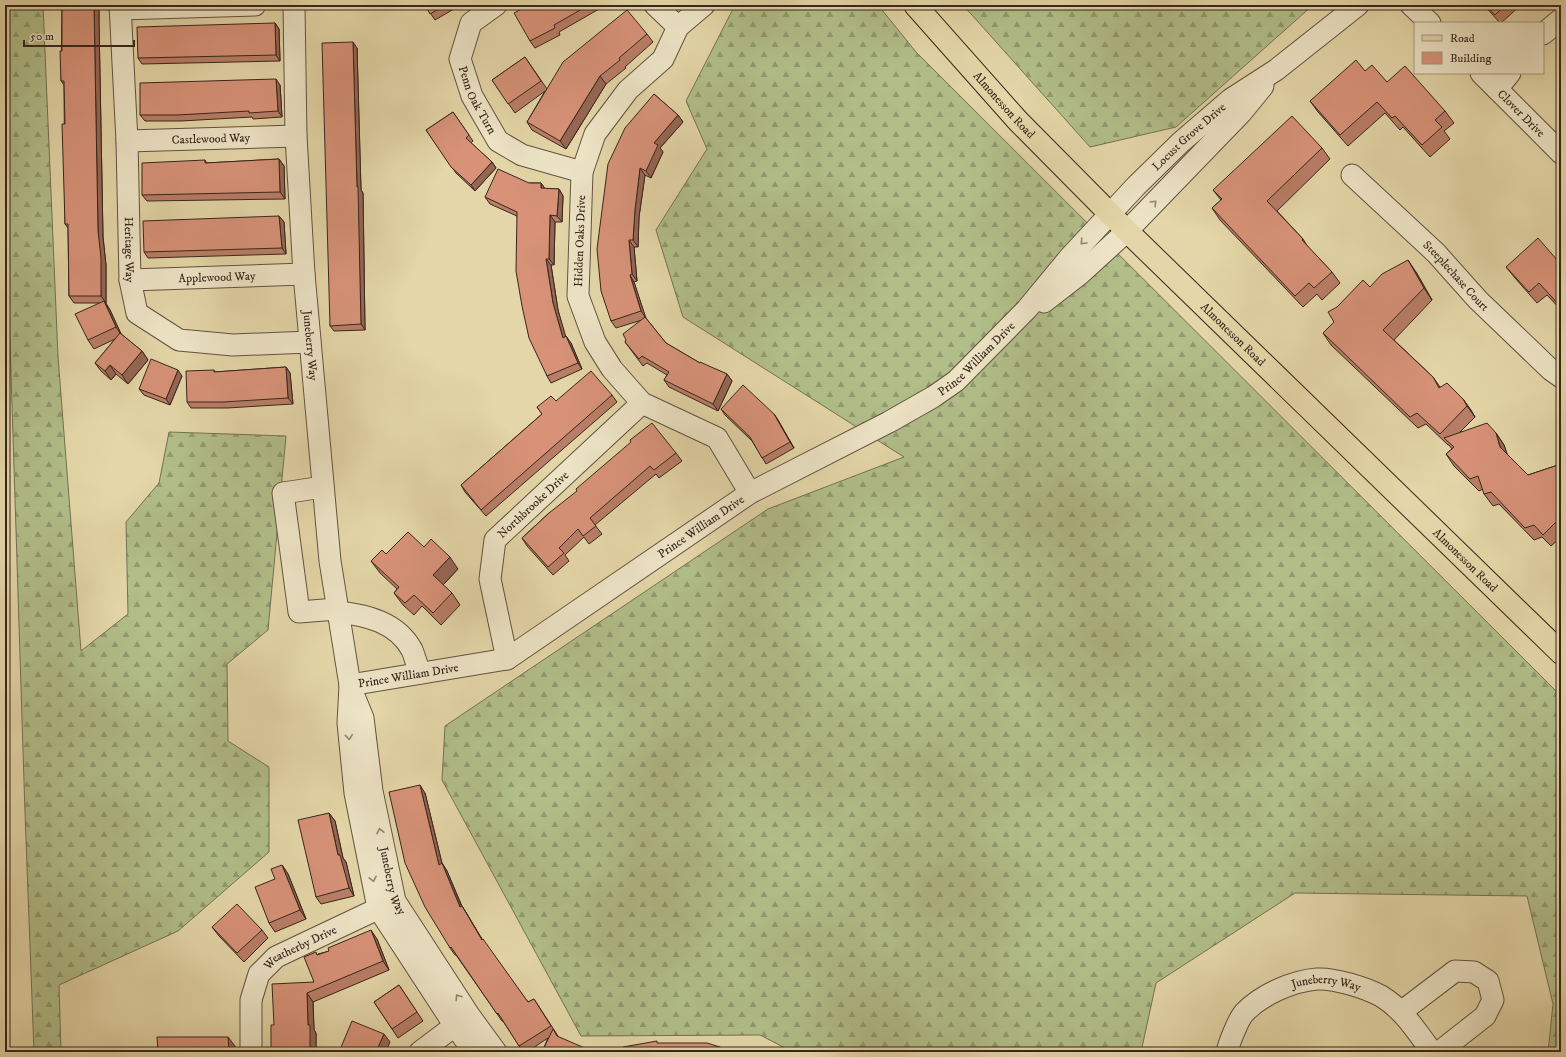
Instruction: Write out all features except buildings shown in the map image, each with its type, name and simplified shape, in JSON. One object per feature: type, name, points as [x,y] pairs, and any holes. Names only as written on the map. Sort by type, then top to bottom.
[{"type":"main road","name":"Almonesson Road","points":[[915,5],[1018,121],[1110,214],[1561,653]]},
{"type":"street","points":[[120,7],[255,5]]},
{"type":"street","name":"Juneberry Way","points":[[294,5],[296,136],[304,274],[330,561],[350,685],[348,723],[387,904],[462,1020],[474,1052]]},
{"type":"street","name":"Penn Oak Turn","points":[[496,5],[471,23],[460,58],[472,96],[498,141],[522,156],[582,172]]},
{"type":"street","points":[[655,5],[678,27]]},
{"type":"street","name":"Hidden Oaks Drive","points":[[704,5],[678,27],[663,59],[628,90],[595,134],[582,172],[578,296],[595,342],[612,369],[642,402],[716,438],[750,493]]},
{"type":"street","name":"Locust Grove Drive","points":[[1110,214],[1166,156],[1202,123],[1231,99],[1276,70],[1358,5]]},
{"type":"street","points":[[1411,5],[1429,22]]},
{"type":"street","name":"Heritage Way","points":[[120,7],[127,141],[130,280],[137,313],[179,340],[233,345],[310,342]]},
{"type":"street","points":[[1544,33],[1561,19]]},
{"type":"street","name":"Locust Grove Drive","points":[[1127,231],[1241,113],[1276,70]]},
{"type":"street","name":"Clover Drive","points":[[1484,74],[1503,81],[1561,153]]},
{"type":"street","name":"Castlewood Way","points":[[127,141],[296,136]]},
{"type":"street","name":"Steeplechase Court","points":[[1352,175],[1436,252],[1478,300],[1551,370],[1561,377]]},
{"type":"street","name":"Prince William Drive","points":[[350,685],[507,659],[750,493],[889,422],[933,397],[956,381],[1027,309],[1069,258],[1110,214]]},
{"type":"street","name":"Prince William Drive","points":[[1027,309],[1046,302],[1080,274],[1127,231]]},
{"type":"street","name":"Applewood Way","points":[[130,280],[304,274]]},
{"type":"street","name":"Northbrooke Drive","points":[[507,659],[490,579],[495,540],[642,402]]},
{"type":"street","points":[[323,487],[283,493],[299,612],[338,611],[363,615],[377,620],[404,637],[412,651],[420,673]]},
{"type":"street","name":"Weatherby Drive","points":[[251,1052],[252,1000],[259,974],[276,957],[387,904]]},
{"type":"street","points":[[1401,1012],[1455,971],[1474,972],[1488,981],[1493,1000],[1485,1016],[1439,1052]]},
{"type":"street","name":"Juneberry Way","points":[[1227,1052],[1244,1014],[1277,989],[1317,979],[1360,986],[1382,997],[1401,1012],[1432,1052]]},
{"type":"street","points":[[420,1052],[462,1020]]},
{"type":"street","name":"Juneberry Way","points":[[462,1020],[496,1052]]},
{"type":"green space","points":[[5,5],[43,5],[58,357],[81,651],[128,614],[126,522],[159,483],[169,432],[286,436],[268,630],[227,664],[228,741],[269,767],[269,852],[178,931],[59,985],[61,1052],[34,1052],[5,184]]},
{"type":"green space","points":[[735,5],[878,5],[916,52],[1561,696],[1561,1052],[1548,1052],[1553,1004],[1527,896],[1295,893],[1156,983],[1141,1052],[793,1052],[760,1035],[581,1036],[442,780],[445,726],[768,509],[904,457],[683,317],[656,230],[707,149],[686,101]]},
{"type":"green space","points":[[963,5],[1313,5],[1176,127],[1090,147]]}]
